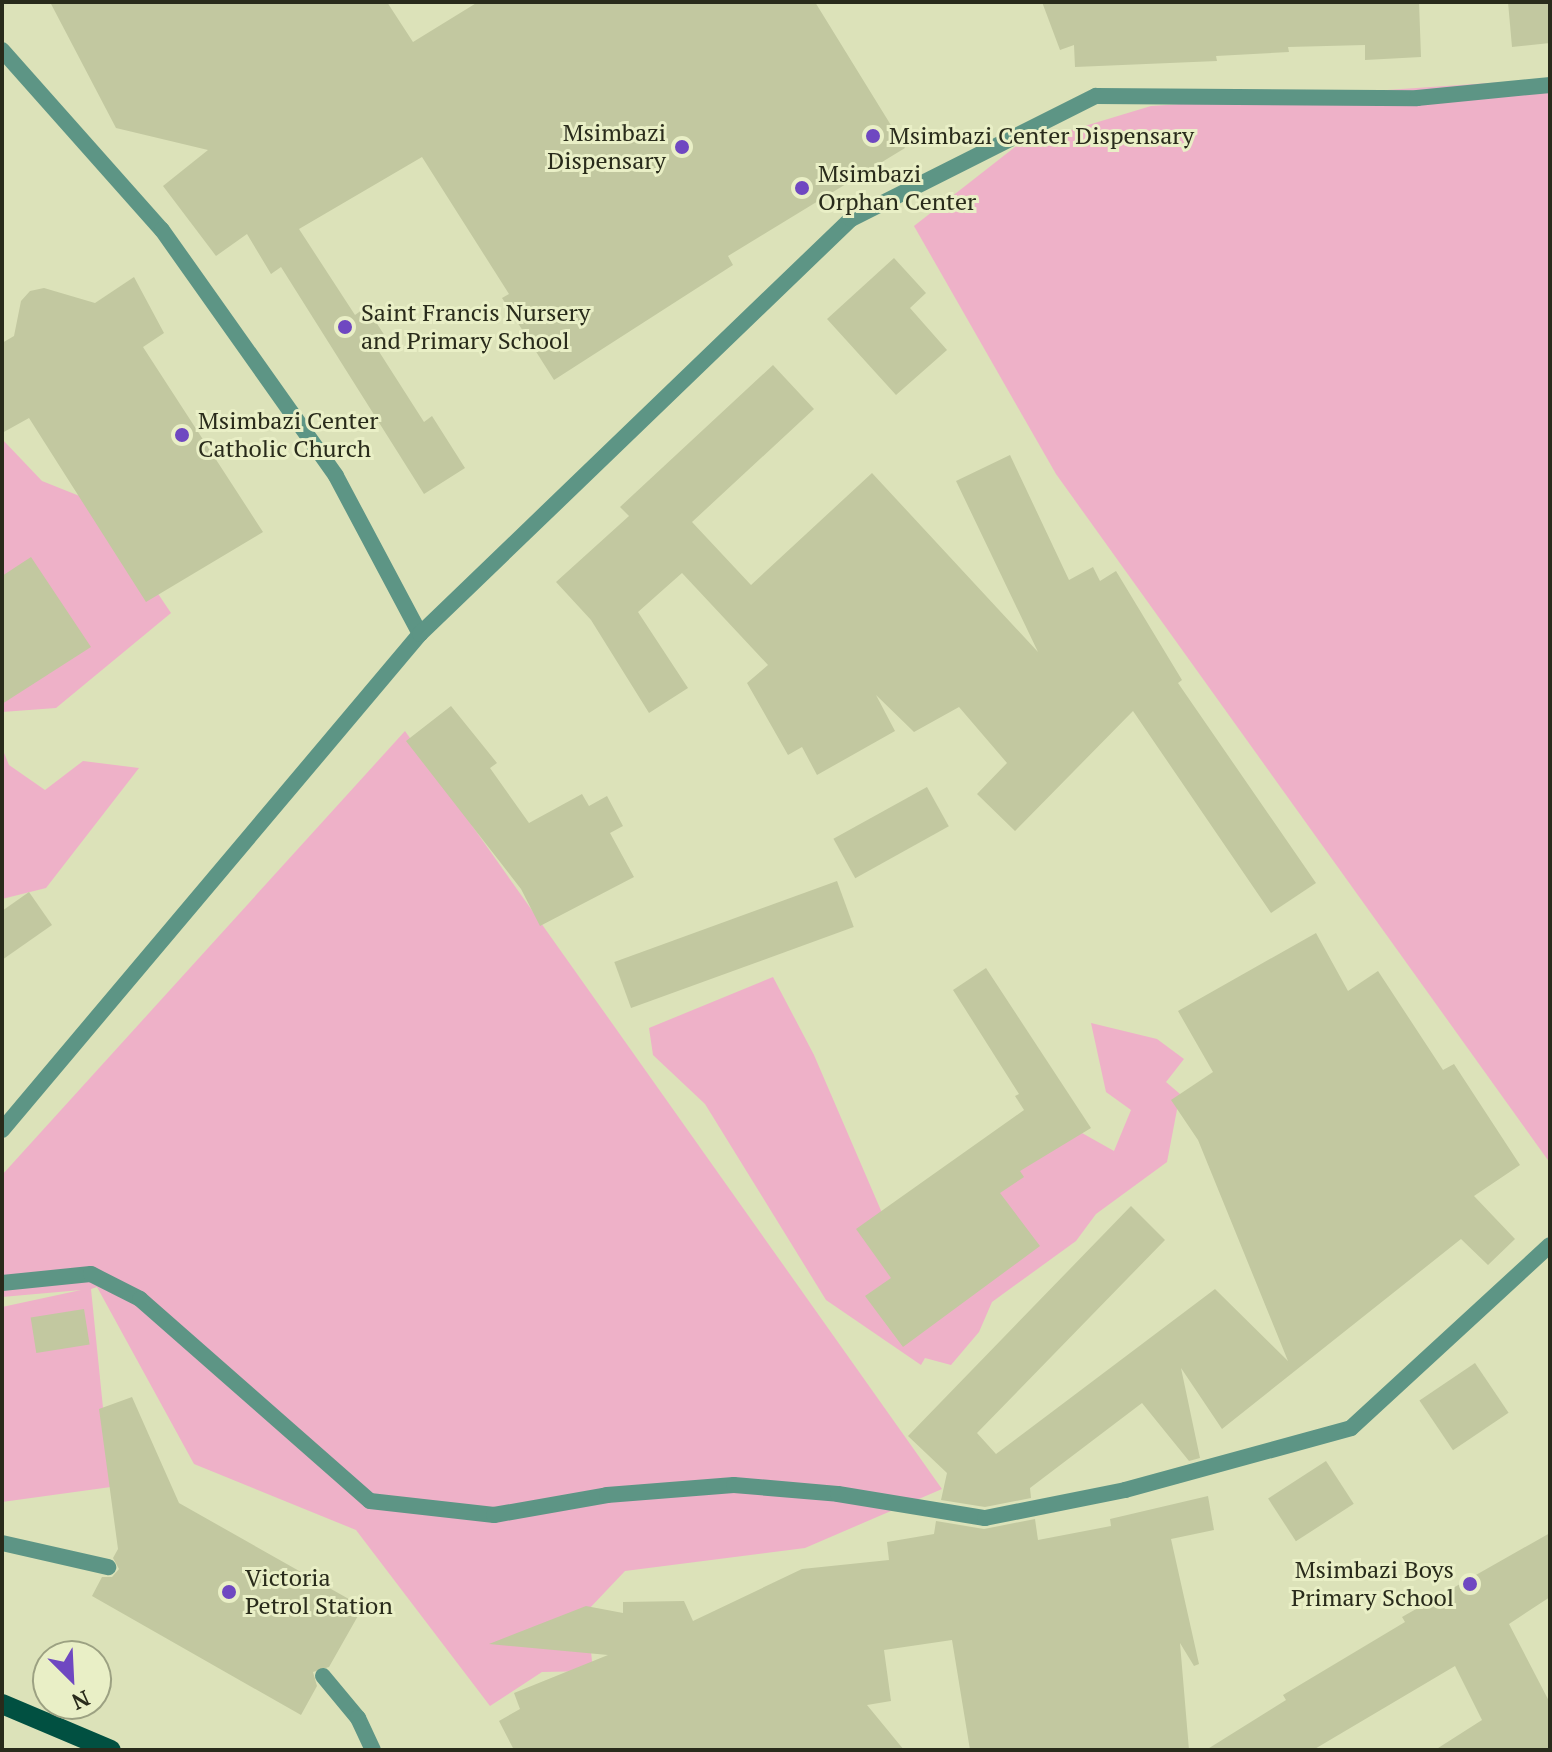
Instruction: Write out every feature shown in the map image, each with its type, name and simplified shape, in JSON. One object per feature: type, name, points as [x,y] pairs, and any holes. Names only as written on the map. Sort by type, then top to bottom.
[{"type":"main road","points":[[2,1704],[111,1750]]},
{"type":"street","points":[[2,50],[172,242],[336,476],[420,634]]},
{"type":"street","points":[[2,1129],[420,634],[851,219],[1096,96],[1417,98],[1550,85]]},
{"type":"street","points":[[2,1283],[91,1274],[140,1299],[370,1501],[494,1515],[607,1495],[734,1485],[838,1494],[985,1518],[1125,1490],[1351,1428],[1550,1245]]},
{"type":"street","points":[[2,1543],[108,1567]]},
{"type":"street","points":[[323,1676],[358,1718],[373,1750]]},
{"type":"shaded area","points":[[1550,79],[1550,1163],[1056,474],[914,226],[1015,147],[1151,106]]},
{"type":"shaded area","points":[[2,439],[42,481],[97,503],[171,613],[56,708],[2,712]]},
{"type":"shaded area","points":[[405,731],[942,1489],[805,1548],[625,1571],[587,1611],[593,1671],[542,1672],[490,1706],[356,1530],[194,1464],[97,1287],[91,1289],[111,1487],[2,1502],[2,1307],[81,1290],[2,1297],[2,1175]]},
{"type":"shaded area","points":[[2,748],[9,765],[45,790],[83,761],[139,768],[46,888],[2,899]]},
{"type":"shaded area","points":[[773,977],[814,1055],[898,1250],[987,1179],[1082,1133],[1114,1151],[1131,1110],[1106,1092],[1091,1023],[1157,1039],[1184,1059],[1166,1082],[1180,1094],[1167,1162],[1096,1214],[1076,1241],[992,1302],[979,1332],[951,1365],[925,1358],[921,1365],[826,1300],[705,1104],[653,1055],[649,1028]]},
{"type":"building","points":[[50,2],[387,2],[413,42],[478,2],[815,2],[905,148],[728,256],[733,265],[554,380],[502,298],[509,294],[422,157],[299,229],[355,315],[366,307],[385,336],[386,344],[378,350],[424,422],[432,416],[465,468],[424,494],[281,267],[271,274],[247,234],[216,256],[163,186],[208,150],[116,128]]},
{"type":"building","points":[[1042,2],[1419,2],[1421,57],[1365,60],[1365,45],[1288,47],[1289,52],[1216,56],[1217,61],[1075,67],[1074,45],[1060,50]]},
{"type":"building","points":[[1508,2],[1550,2],[1550,43],[1512,47]]},
{"type":"building","points":[[894,258],[926,293],[910,308],[947,350],[896,395],[827,319]]},
{"type":"building","points":[[134,277],[164,333],[143,347],[263,532],[146,602],[29,418],[2,433],[2,343],[14,336],[21,301],[30,291],[44,288],[95,303]]},
{"type":"building","points":[[773,365],[814,409],[692,522],[751,585],[872,473],[1038,652],[956,481],[1010,455],[1069,580],[1093,567],[1100,581],[1116,571],[1182,680],[1178,683],[1316,883],[1271,913],[1133,711],[1015,831],[977,794],[1007,763],[959,707],[914,732],[876,695],[895,731],[817,775],[802,747],[788,755],[747,683],[768,665],[682,573],[638,612],[688,688],[649,713],[591,620],[556,582],[629,516],[620,507]]},
{"type":"building","points":[[31,557],[91,647],[2,704],[2,576]]},
{"type":"building","points":[[451,706],[497,763],[490,768],[529,823],[582,794],[589,806],[607,796],[623,826],[610,833],[634,877],[540,926],[521,889],[406,741]]},
{"type":"building","points":[[927,787],[949,826],[855,878],[833,839]]},
{"type":"building","points":[[837,881],[854,927],[631,1008],[614,962]]},
{"type":"building","points":[[29,892],[52,925],[2,960],[2,911]]},
{"type":"building","points":[[1316,933],[1348,991],[1378,971],[1443,1070],[1454,1064],[1520,1165],[1474,1196],[1515,1239],[1488,1265],[1461,1239],[1222,1429],[1181,1368],[1200,1458],[1189,1461],[1142,1403],[1030,1488],[1031,1498],[985,1507],[941,1500],[947,1473],[908,1436],[1131,1206],[1165,1240],[977,1433],[996,1454],[1215,1289],[1288,1361],[1198,1140],[1171,1100],[1213,1072],[1178,1011]]},
{"type":"building","points":[[986,968],[1091,1128],[1020,1171],[1024,1177],[1000,1193],[1040,1246],[903,1347],[865,1296],[891,1278],[856,1229],[1024,1110],[1015,1096],[1019,1094],[953,990]]},
{"type":"building","points":[[84,1309],[90,1345],[36,1353],[31,1317]]},
{"type":"building","points":[[1475,1363],[1509,1413],[1453,1450],[1419,1400]]},
{"type":"building","points":[[132,1397],[179,1503],[363,1607],[329,1667],[313,1672],[317,1686],[301,1715],[92,1596],[102,1577],[112,1577],[119,1569],[113,1558],[118,1549],[99,1409]]},
{"type":"building","points":[[1326,1461],[1354,1504],[1296,1541],[1268,1499]]},
{"type":"building","points":[[1208,1496],[1214,1530],[1171,1539],[1199,1664],[1194,1666],[1180,1643],[1189,1750],[970,1750],[952,1640],[884,1650],[891,1701],[867,1705],[904,1750],[514,1750],[499,1721],[520,1709],[514,1693],[608,1655],[489,1644],[586,1606],[623,1613],[623,1602],[684,1601],[693,1621],[802,1569],[889,1560],[887,1542],[934,1534],[936,1521],[984,1529],[1035,1519],[1038,1540],[1111,1526],[1110,1519]]},
{"type":"building","points":[[1550,1533],[1550,1597],[1509,1624],[1550,1703],[1550,1750],[1435,1750],[1482,1720],[1455,1666],[1313,1750],[1206,1750],[1286,1700],[1283,1695],[1405,1622],[1402,1617]]},
{"type":"place","name":"Msimbazi Center Dispensary","points":[[873,136]]},
{"type":"place","name":"Msimbazi Dispensary","points":[[682,147]]},
{"type":"place","name":"Msimbazi Orphan Center","points":[[802,188]]},
{"type":"place","name":"Saint Francis Nursery and Primary School","points":[[345,327]]},
{"type":"place","name":"Msimbazi Center Catholic Church","points":[[182,435]]},
{"type":"place","name":"Msimbazi Boys Primary School","points":[[1470,1584]]},
{"type":"place","name":"Victoria Petrol Station","points":[[229,1592]]}]
